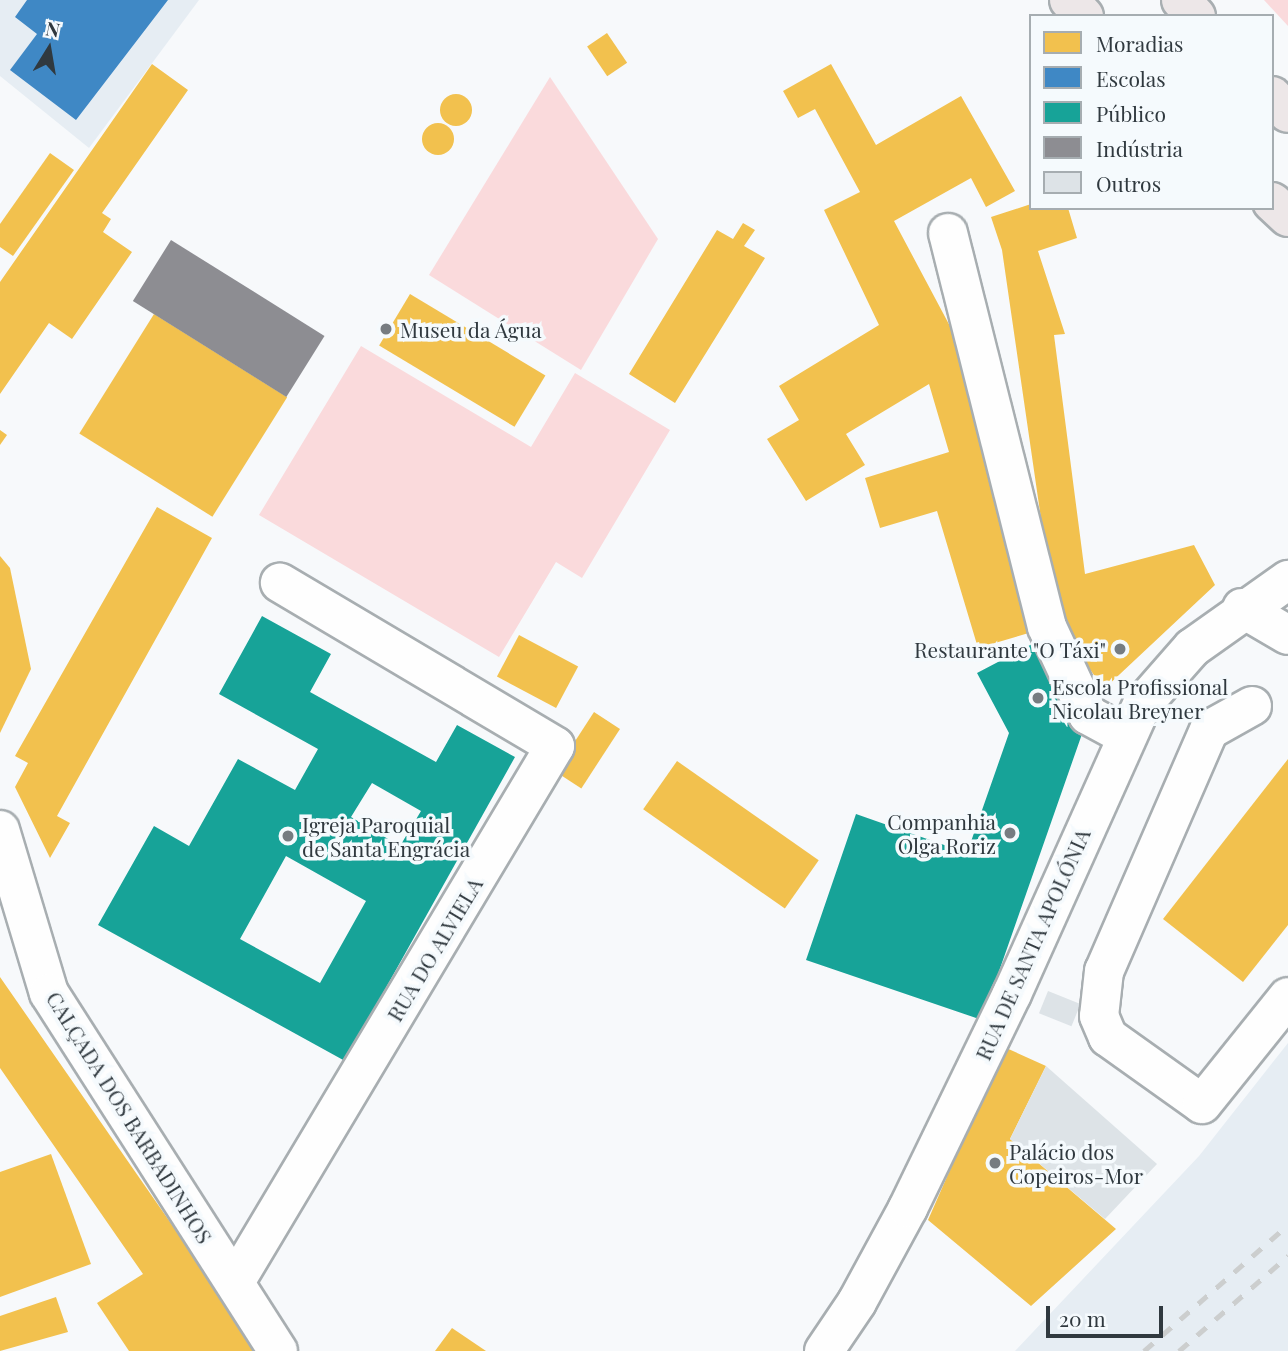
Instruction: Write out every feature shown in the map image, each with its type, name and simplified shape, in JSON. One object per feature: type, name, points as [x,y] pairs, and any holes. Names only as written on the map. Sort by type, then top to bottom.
[{"type":"main road","points":[[1069,0],[1082,14]]},
{"type":"main road","points":[[1181,0],[1194,14]]},
{"type":"main road","points":[[1274,98],[1288,113]]},
{"type":"main road","points":[[1274,204],[1288,217]]},
{"type":"street","points":[[948,233],[1047,627],[1088,715],[1125,735]]},
{"type":"street","name":"RUA DE SANTA APOLÓNIA","points":[[824,1351],[857,1303],[908,1208],[1012,994],[1125,735],[1165,674],[1242,608],[1288,580]]},
{"type":"street","name":"RUA DO ALVIELA","points":[[235,1282],[555,746],[280,583]]},
{"type":"street","points":[[1242,608],[1288,635]]},
{"type":"street","points":[[1252,706],[1209,730],[1104,971],[1099,1016],[1108,1037],[1202,1104],[1288,997]]},
{"type":"street","name":"CALÇADA DOS BARBADINHOS","points":[[0,830],[49,993],[278,1351]]},
{"type":"shaded area","points":[[0,0],[199,0],[89,148],[0,76]]},
{"type":"shaded area","points":[[1264,0],[1288,0],[1288,26]]},
{"type":"shaded area","points":[[550,77],[658,239],[581,370],[429,275]]},
{"type":"shaded area","points":[[361,346],[531,447],[575,373],[670,430],[582,578],[556,562],[499,657],[259,515]]},
{"type":"shaded area","points":[[1288,1043],[1288,1351],[1015,1351],[1199,1156]]},
{"type":"building: Moradias","points":[[607,33],[627,63],[607,76],[587,46]]},
{"type":"building: Moradias","points":[[152,64],[188,90],[102,213],[111,219],[103,232],[132,252],[72,339],[49,323],[0,394],[0,282]]},
{"type":"building: Moradias","points":[[831,64],[876,145],[961,96],[1015,191],[986,207],[971,178],[894,221],[968,360],[1039,630],[978,648],[937,511],[880,528],[865,478],[949,452],[929,384],[846,434],[865,465],[806,501],[767,439],[799,420],[779,386],[879,325],[824,210],[860,192],[815,109],[798,118],[783,91]]},
{"type":"building: Moradias","points":[[456,94],[467,99],[472,110],[467,121],[456,126],[445,121],[440,110],[445,99]]},
{"type":"building: Moradias","points":[[438,123],[449,128],[454,139],[449,150],[438,155],[427,150],[422,139],[427,128]]},
{"type":"building: Moradias","points":[[50,153],[74,170],[13,256],[0,247],[0,224]]},
{"type":"building: Moradias","points":[[1029,205],[1029,210],[1069,210],[1077,238],[1038,251],[1065,334],[1054,335],[1085,574],[1194,545],[1215,585],[1104,689],[1056,622],[1002,250],[991,217]]},
{"type":"building: Moradias","points":[[743,223],[755,230],[744,246],[765,258],[675,403],[629,374],[717,230],[733,239]]},
{"type":"building: Moradias","points":[[410,294],[545,375],[515,427],[379,345]]},
{"type":"building: Moradias","points":[[154,314],[287,397],[212,517],[79,434]]},
{"type":"building: Moradias","points":[[0,430],[7,435],[0,445]]},
{"type":"building: Moradias","points":[[157,507],[212,538],[57,816],[70,823],[50,858],[15,787],[28,763],[15,756]]},
{"type":"building: Moradias","points":[[0,556],[10,568],[31,669],[0,733]]},
{"type":"building: Moradias","points":[[519,635],[578,666],[556,708],[497,676]]},
{"type":"building: Moradias","points":[[594,712],[620,729],[581,788],[555,772]]},
{"type":"building: Moradias","points":[[1288,759],[1288,925],[1243,982],[1163,919]]},
{"type":"building: Moradias","points":[[677,761],[819,860],[785,909],[643,809]]},
{"type":"building: Moradias","points":[[0,977],[186,1245],[256,1351],[129,1351],[97,1303],[143,1274],[0,1068]]},
{"type":"building: Moradias","name":"Palácio dos Copeiros-Mor","points":[[1004,1047],[1046,1066],[1010,1139],[1116,1229],[1031,1306],[928,1220]]},
{"type":"building: Moradias","points":[[51,1154],[91,1264],[0,1297],[0,1172]]},
{"type":"building: Moradias","points":[[56,1297],[68,1332],[0,1351],[0,1316]]},
{"type":"building: Moradias","points":[[452,1328],[486,1351],[435,1351]]},
{"type":"building: Escolas","points":[[27,0],[168,0],[76,120],[10,70],[37,34],[15,17]]},
{"type":"building: Público","name":"Igreja Paroquial de Santa Engrácia","points":[[262,616],[331,654],[310,692],[436,762],[457,725],[515,757],[345,1061],[98,925],[154,826],[189,846],[238,759],[295,790],[318,749],[219,694]],"holes":[[[372,783],[421,811],[400,846],[351,817]],[[286,856],[366,901],[320,983],[240,939]]]},
{"type":"building: Público","name":"Companhia Olga Roriz","points":[[1034,643],[1082,734],[982,1020],[806,960],[856,814],[967,853],[1009,733],[977,673]]},
{"type":"building: Indústria","points":[[171,240],[324,336],[286,397],[133,301]]},
{"type":"building: Outros","points":[[1048,991],[1080,1004],[1071,1026],[1039,1013]]},
{"type":"building: Outros","points":[[1046,1066],[1157,1164],[1105,1219],[1010,1139]]},
{"type":"railway","points":[[1144,1351],[1288,1225]]},
{"type":"railway","points":[[1179,1351],[1288,1256]]},
{"type":"place","name":"Museu da Água","points":[[386,329]]},
{"type":"place","name":"Restaurante \"O Táxi\"","points":[[1120,649]]},
{"type":"place","name":"Escola Profissional Nicolau Breyner","points":[[1038,698]]},
{"type":"place","name":"Companhia Olga Roriz","points":[[1010,833]]},
{"type":"place","name":"Igreja Paroquial de Santa Engrácia","points":[[288,836]]},
{"type":"place","name":"Palácio dos Copeiros-Mor","points":[[995,1163]]}]
